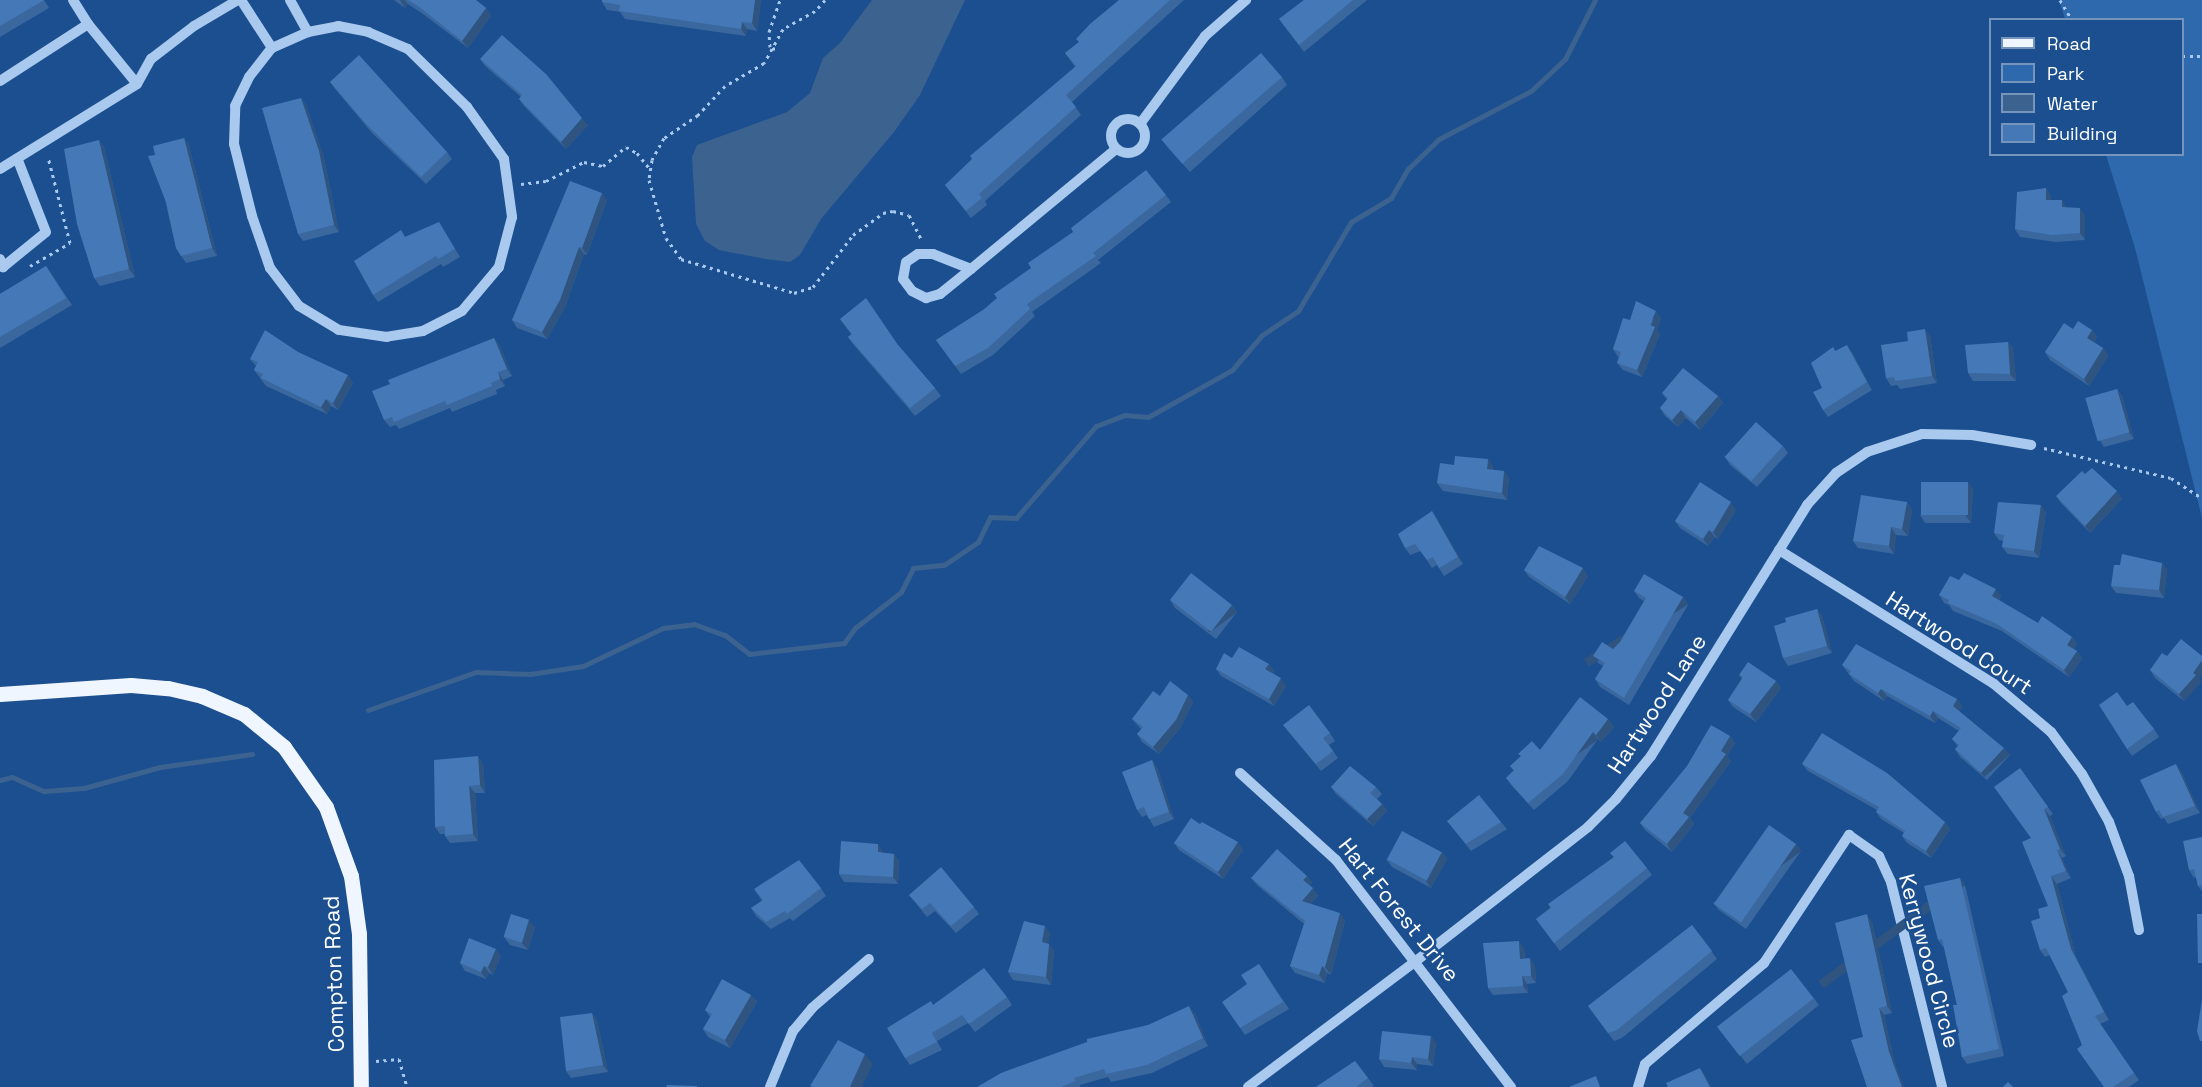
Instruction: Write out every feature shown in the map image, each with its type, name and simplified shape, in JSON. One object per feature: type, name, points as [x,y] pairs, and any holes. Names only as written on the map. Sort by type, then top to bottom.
[{"type":"main road","name":"Compton Road","points":[[0,694],[131,685],[168,688],[202,696],[244,714],[284,747],[326,807],[351,876],[359,934],[361,1087]]},
{"type":"street","points":[[73,0],[88,24],[137,84]]},
{"type":"street","points":[[0,169],[137,84],[151,59],[194,26],[239,0],[272,48]]},
{"type":"street","points":[[290,0],[308,32]]},
{"type":"street","points":[[1140,124],[1123,120],[1115,124],[1111,141],[1116,149],[1132,153],[1140,148],[1144,141],[1140,124],[1204,36],[1246,0]]},
{"type":"street","points":[[0,81],[88,24]]},
{"type":"street","points":[[338,26],[368,32],[408,49],[467,107],[504,159],[512,217],[499,267],[462,311],[423,331],[387,338],[339,330],[299,306],[270,268],[234,144],[235,106],[249,77],[272,48],[308,32],[338,26]]},
{"type":"street","points":[[971,269],[925,254],[906,262],[903,279],[912,291],[926,298],[940,294],[971,269],[1116,149]]},
{"type":"street","points":[[0,259],[3,267],[46,232],[17,158]]},
{"type":"street","name":"Hartwood Lane","points":[[1248,1087],[1416,961],[1588,827],[1616,799],[1651,756],[1807,505],[1836,473],[1887,443],[1922,434],[1949,433],[2031,445]]},
{"type":"street","name":"Hartwood Court","points":[[1779,550],[1994,684],[2050,732],[2082,774],[2109,822],[2129,876],[2139,930]]},
{"type":"street","name":"Hart Forest Drive","points":[[1240,773],[1336,860],[1511,1087]]},
{"type":"street","name":"Kerrywood Circle","points":[[1638,1087],[1645,1064],[1764,963],[1849,834],[1879,856],[1891,882],[1942,1087]]},
{"type":"street","points":[[770,1087],[783,1049],[806,1016],[869,959]]},
{"type":"path","points":[[775,49],[770,47],[769,32],[780,0]]},
{"type":"path","points":[[650,169],[664,138],[698,115],[725,86],[764,63],[775,49],[783,29],[815,11],[825,0]]},
{"type":"path","points":[[2060,0],[2071,18]]},
{"type":"path","points":[[2184,56],[2202,56]]},
{"type":"path","points":[[508,186],[546,181],[584,162],[603,166],[626,147],[637,153],[650,169],[666,238],[681,259],[803,292],[822,279],[853,235],[893,211],[909,215],[915,222],[925,254]]},
{"type":"path","points":[[2031,445],[2170,478],[2202,498]]},
{"type":"path","points":[[372,1050],[372,1061],[399,1059],[407,1087]]},
{"type":"green space","points":[[2059,0],[2202,0],[2202,518],[2135,248],[2106,156],[2184,156],[2184,18],[2065,18]]},
{"type":"water","points":[[872,0],[965,0],[920,95],[894,132],[821,219],[800,255],[790,262],[719,250],[705,241],[696,224],[692,157],[697,145],[787,112],[810,93],[823,58],[840,43]]},
{"type":"building","points":[[0,0],[44,0],[0,26]]},
{"type":"building","points":[[408,0],[476,0],[486,8],[462,41]]},
{"type":"building","points":[[602,0],[755,0],[752,23],[742,22],[741,29],[619,11],[620,5],[602,2]]},
{"type":"building","points":[[1119,0],[1170,0],[1066,95],[1076,107],[979,194],[982,198],[966,211],[945,185],[972,159],[970,156],[1076,66],[1065,53],[1079,42],[1076,39],[1090,24]]},
{"type":"building","points":[[1304,0],[1353,0],[1299,45],[1279,19]]},
{"type":"building","points":[[502,35],[546,74],[582,118],[561,142],[519,99],[522,95],[480,59]]},
{"type":"building","points":[[1261,53],[1282,77],[1182,164],[1161,140]]},
{"type":"building","points":[[359,55],[447,152],[421,177],[367,125],[330,82]]},
{"type":"building","points":[[301,98],[319,151],[334,225],[298,234],[262,108]]},
{"type":"building","points":[[184,138],[212,248],[181,256],[176,248],[166,202],[148,156],[155,155],[153,146]]},
{"type":"building","points":[[99,140],[129,269],[94,278],[77,224],[64,149]]},
{"type":"building","points":[[1146,170],[1166,195],[1093,253],[1096,256],[1027,304],[1030,309],[988,348],[955,366],[936,340],[983,310],[997,298],[994,294],[1031,268],[1028,263],[1073,232],[1071,228]]},
{"type":"building","points":[[570,181],[602,193],[560,300],[542,332],[512,320]]},
{"type":"building","points":[[2046,188],[2046,200],[2062,200],[2062,207],[2080,208],[2080,233],[2051,235],[2015,229],[2017,192]]},
{"type":"building","points":[[439,222],[455,249],[438,259],[436,256],[373,295],[354,261],[401,230],[405,237]]},
{"type":"building","points":[[46,266],[66,298],[0,337],[0,294]]},
{"type":"building","points":[[866,298],[898,345],[935,388],[910,408],[848,337],[852,334],[840,319]]},
{"type":"building","points":[[1636,301],[1656,311],[1650,325],[1655,327],[1637,370],[1617,363],[1621,352],[1613,349],[1623,318],[1630,320]]},
{"type":"building","points":[[2078,321],[2092,330],[2087,338],[2103,348],[2084,379],[2045,352],[2064,323],[2073,329]]},
{"type":"building","points":[[1925,329],[1932,376],[1895,381],[1894,377],[1886,378],[1881,345],[1908,341],[1907,332]]},
{"type":"building","points":[[265,330],[298,352],[348,375],[333,403],[326,399],[321,407],[261,378],[263,374],[254,370],[258,362],[250,359]]},
{"type":"building","points":[[494,338],[507,369],[498,372],[500,379],[491,383],[492,386],[447,405],[445,401],[394,422],[392,417],[384,420],[372,391],[390,384],[388,380]]},
{"type":"building","points":[[2008,342],[2010,374],[1968,373],[1965,345]]},
{"type":"building","points":[[1847,345],[1867,382],[1823,410],[1813,392],[1822,388],[1811,363],[1833,347],[1835,351]]},
{"type":"building","points":[[1683,368],[1718,396],[1695,422],[1681,410],[1672,420],[1660,408],[1668,398],[1662,393]]},
{"type":"building","points":[[2117,389],[2129,432],[2098,441],[2085,398]]},
{"type":"building","points":[[1756,422],[1783,446],[1751,481],[1725,457]]},
{"type":"building","points":[[1455,456],[1488,459],[1487,469],[1504,471],[1502,493],[1437,483],[1440,463],[1454,465]]},
{"type":"building","points":[[2092,468],[2117,491],[2085,526],[2056,496],[2082,471],[2085,474]]},
{"type":"building","points":[[1700,482],[1731,502],[1713,532],[1709,530],[1703,539],[1675,521]]},
{"type":"building","points":[[1921,482],[1968,482],[1968,515],[1921,515]]},
{"type":"building","points":[[1861,495],[1907,502],[1902,529],[1891,527],[1889,546],[1853,541]]},
{"type":"building","points":[[1998,502],[2041,505],[2034,551],[2002,547],[2004,535],[1994,533]]},
{"type":"building","points":[[1432,511],[1458,557],[1439,568],[1433,557],[1427,560],[1415,544],[1405,548],[1398,534]]},
{"type":"building","points":[[1539,546],[1583,568],[1565,597],[1524,570]]},
{"type":"building","points":[[2122,554],[2162,563],[2159,590],[2111,586],[2114,565],[2120,565]]},
{"type":"building","points":[[1191,573],[1232,605],[1211,632],[1170,600]]},
{"type":"building","points":[[1964,573],[1996,589],[1992,596],[2038,623],[2042,616],[2072,637],[2067,645],[2077,651],[2064,670],[1997,624],[1948,603],[1949,600],[1939,595],[1950,576],[1959,580]]},
{"type":"building","points":[[1644,574],[1683,597],[1624,698],[1595,679],[1605,663],[1593,656],[1602,642],[1613,649],[1620,642],[1646,598],[1634,591]]},
{"type":"building","points":[[1817,609],[1827,646],[1783,658],[1774,626],[1786,622],[1785,618]]},
{"type":"building","points":[[2181,639],[2202,656],[2202,660],[2193,673],[2196,675],[2179,694],[2150,670],[2162,653],[2167,656]]},
{"type":"building","points":[[1856,644],[1957,699],[1953,706],[2004,748],[1981,773],[1955,749],[1959,745],[1952,739],[1961,728],[1933,711],[1930,716],[1881,689],[1878,693],[1849,674],[1851,671],[1842,665]]},
{"type":"building","points":[[1239,647],[1269,664],[1265,669],[1281,678],[1269,699],[1216,669],[1224,653],[1232,658]]},
{"type":"building","points":[[1748,662],[1776,681],[1750,714],[1728,700],[1743,677],[1739,675]]},
{"type":"building","points":[[1170,681],[1188,695],[1176,720],[1153,747],[1137,734],[1143,727],[1132,719],[1153,691],[1160,696]]},
{"type":"building","points":[[2117,692],[2127,706],[2133,702],[2154,729],[2127,749],[2099,705]]},
{"type":"building","points":[[1580,697],[1608,719],[1596,735],[1593,732],[1563,774],[1528,803],[1506,778],[1514,770],[1510,766],[1521,756],[1518,754],[1532,741],[1540,750]]},
{"type":"building","points":[[1309,705],[1330,733],[1323,738],[1333,751],[1316,764],[1283,725]]},
{"type":"building","points":[[1711,725],[1730,736],[1721,751],[1726,754],[1683,813],[1689,817],[1667,844],[1640,823],[1687,766]]},
{"type":"building","points":[[1822,733],[1887,773],[1945,822],[1926,851],[1902,836],[1905,831],[1876,812],[1879,807],[1802,764]]},
{"type":"building","points":[[478,756],[480,785],[469,786],[473,834],[445,836],[445,826],[435,827],[434,760]]},
{"type":"building","points":[[1152,760],[1169,812],[1149,819],[1144,807],[1137,810],[1122,772]]},
{"type":"building","points":[[2176,764],[2195,806],[2163,817],[2159,810],[2156,812],[2140,780]]},
{"type":"building","points":[[1350,766],[1376,787],[1370,793],[1382,804],[1367,819],[1331,787]]},
{"type":"building","points":[[2020,768],[2048,807],[2044,809],[2066,871],[2051,876],[2071,949],[2104,1012],[2095,1016],[2134,1073],[2113,1087],[2104,1087],[2077,1049],[2082,1045],[2062,996],[2068,992],[2046,948],[2040,950],[2031,921],[2040,918],[2038,909],[2048,906],[2022,842],[2031,838],[1994,787]]},
{"type":"building","points":[[1479,795],[1501,822],[1466,844],[1447,821]]},
{"type":"building","points":[[1191,818],[1238,842],[1218,872],[1174,843]]},
{"type":"building","points":[[1769,825],[1796,844],[1741,923],[1714,904]]},
{"type":"building","points":[[1402,831],[1442,852],[1427,880],[1387,859]]},
{"type":"building","points":[[2202,837],[2202,885],[2198,886],[2194,869],[2189,870],[2183,841]]},
{"type":"building","points":[[841,841],[878,844],[878,852],[894,854],[893,877],[839,874]]},
{"type":"building","points":[[1625,841],[1647,868],[1554,943],[1536,919],[1551,908],[1548,904],[1614,857],[1610,853]]},
{"type":"building","points":[[1277,849],[1307,876],[1303,880],[1313,888],[1302,901],[1340,913],[1325,967],[1322,966],[1319,975],[1290,966],[1305,921],[1251,878]]},
{"type":"building","points":[[799,860],[821,888],[787,914],[785,911],[766,922],[751,908],[763,900],[754,889]]},
{"type":"building","points":[[941,867],[974,907],[951,926],[930,903],[922,909],[909,895]]},
{"type":"building","points":[[1960,878],[1999,1049],[1962,1057],[1953,1005],[1957,1005],[1942,939],[1938,940],[1924,886]]},
{"type":"building","points":[[511,914],[529,920],[522,943],[504,937]]},
{"type":"building","points":[[1867,914],[1887,1006],[1879,1008],[1889,1052],[1902,1087],[1867,1087],[1851,1040],[1863,1037],[1835,923]]},
{"type":"building","points":[[2197,914],[2202,914],[2202,963],[2198,963]]},
{"type":"building","points":[[1024,921],[1045,926],[1042,942],[1049,944],[1046,977],[1008,972]]},
{"type":"building","points":[[1692,925],[1712,951],[1617,1030],[1608,1033],[1588,1006]]},
{"type":"building","points":[[469,938],[496,949],[488,967],[484,966],[481,972],[460,963]]},
{"type":"building","points":[[1519,941],[1520,959],[1530,958],[1531,976],[1522,976],[1523,986],[1488,988],[1483,943]]},
{"type":"building","points":[[1259,964],[1283,1002],[1240,1028],[1222,1002],[1247,984],[1241,975]]},
{"type":"building","points":[[984,968],[1007,997],[969,1024],[962,1015],[932,1033],[937,1042],[905,1058],[887,1028],[931,1001],[933,1005]]},
{"type":"building","points":[[1791,969],[1814,998],[1740,1056],[1717,1027]]},
{"type":"building","points":[[722,979],[751,995],[725,1040],[703,1029],[712,1014],[705,1010]]},
{"type":"building","points":[[2202,1000],[2202,1041],[2200,1041],[2197,1031]]},
{"type":"building","points":[[1189,1006],[1203,1038],[1147,1065],[1106,1074],[1104,1069],[1074,1078],[1076,1081],[1061,1087],[977,1087],[1001,1073],[1087,1042],[1087,1039],[1148,1025]]},
{"type":"building","points":[[592,1013],[603,1065],[566,1071],[560,1017]]},
{"type":"building","points":[[1382,1031],[1431,1036],[1428,1059],[1412,1057],[1411,1063],[1379,1059]]},
{"type":"building","points":[[838,1040],[865,1054],[850,1087],[810,1086]]},
{"type":"building","points":[[1355,1061],[1368,1078],[1356,1087],[1316,1087]]},
{"type":"building","points":[[1700,1068],[1710,1087],[1668,1087],[1666,1083]]},
{"type":"building","points":[[1596,1076],[1600,1087],[1569,1087]]},
{"type":"building","points":[[2008,1082],[2013,1087],[2003,1087]]},
{"type":"building","points":[[667,1085],[697,1086],[697,1087],[666,1087]]},
{"type":"waterway","points":[[368,710],[476,672],[530,674],[583,666],[663,628],[694,624],[725,635],[749,654],[844,643],[855,628],[901,592],[913,568],[944,565],[978,542],[990,517],[1016,518],[1096,426],[1125,415],[1148,417],[1232,370],[1262,335],[1298,311],[1351,222],[1391,198],[1408,169],[1439,139],[1531,91],[1565,59],[1595,0]]},
{"type":"waterway","points":[[0,780],[12,777],[44,791],[84,788],[160,767],[252,754]]}]
